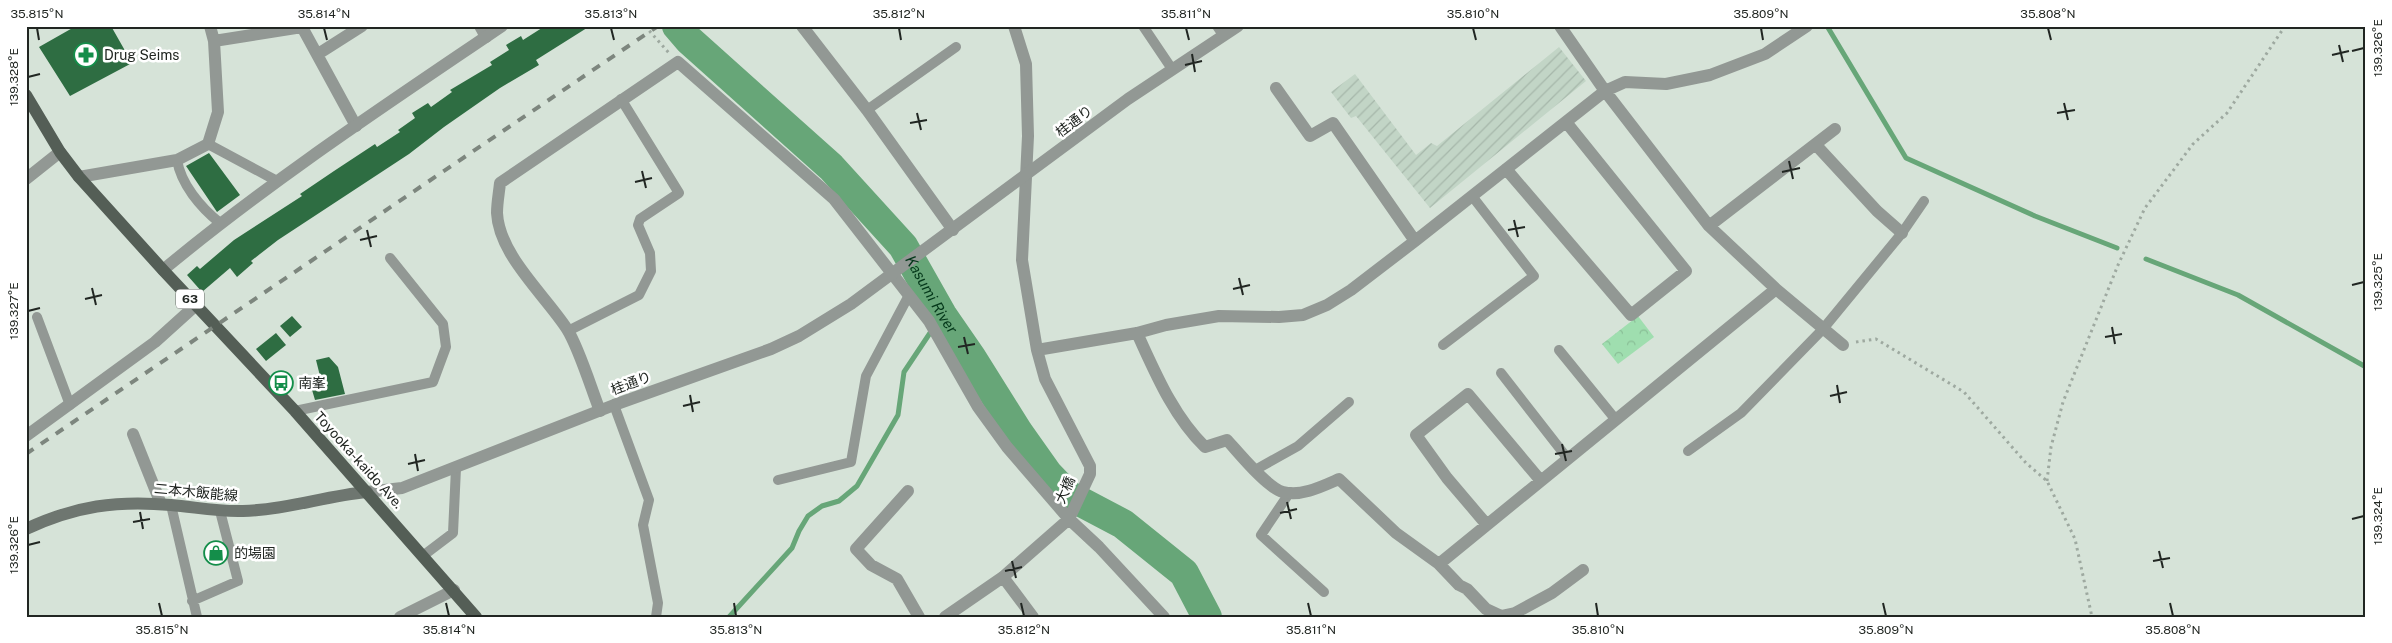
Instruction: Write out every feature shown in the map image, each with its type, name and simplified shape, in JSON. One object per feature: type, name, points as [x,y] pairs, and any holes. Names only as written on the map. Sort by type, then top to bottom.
[{"type":"main road","name":"Toyooka-kaido Ave.","points":[[26,95],[60,152],[79,177],[163,270],[296,411],[424,555],[476,617]]},
{"type":"main road","name":"二本木飯能線","points":[[26,529],[69,512],[91,506],[116,503],[166,505],[220,511],[260,510],[339,494],[367,492]]},
{"type":"street","points":[[79,177],[177,160],[208,144],[218,112],[214,41],[210,26]]},
{"type":"street","points":[[214,41],[302,26],[356,126]]},
{"type":"street","points":[[318,54],[362,26]]},
{"type":"street","points":[[163,270],[220,223],[483,32],[502,26]]},
{"type":"street","points":[[802,26],[867,110],[953,230]]},
{"type":"street","points":[[1014,26],[1026,64],[1028,136],[1022,260],[1037,350],[1137,333],[1166,324],[1219,316],[1279,317],[1303,315],[1327,305],[1351,290],[1415,241],[1605,91],[1625,82],[1666,84],[1710,75],[1766,54],[1807,26]]},
{"type":"street","name":"桂通り","points":[[367,492],[402,488],[614,405],[771,349],[799,336],[827,321],[953,230],[1128,99],[1172,69],[1220,31],[1238,26]]},
{"type":"street","points":[[1563,28],[1605,91],[1709,226],[1776,289],[1843,345]]},
{"type":"street","points":[[600,411],[568,331],[539,290],[519,268],[502,234],[497,214],[500,183],[678,62],[834,199],[929,322],[978,407],[1007,447],[1069,519],[1099,547],[1164,617]]},
{"type":"street","points":[[1276,88],[1310,136],[1333,123],[1415,241]]},
{"type":"street","points":[[1506,169],[1631,315],[1686,271],[1566,122]]},
{"type":"street","points":[[1709,226],[1836,129]]},
{"type":"street","points":[[1816,145],[1877,211],[1902,233]]},
{"type":"street","points":[[26,179],[60,152]]},
{"type":"street","points":[[1439,564],[1776,289]]},
{"type":"street","points":[[26,436],[155,342],[196,305]]},
{"type":"street","points":[[1137,333],[1160,384],[1195,437],[1205,447],[1227,440],[1255,470],[1282,492],[1303,492],[1339,479],[1396,533],[1439,564],[1458,585],[1467,589],[1486,609],[1502,616],[1516,615],[1552,593],[1583,570]]},
{"type":"street","name":"大橋","points":[[1037,350],[1045,379],[1090,466],[1090,474],[1069,519]]},
{"type":"street","points":[[1487,525],[1447,478],[1416,435],[1468,394],[1540,481]]},
{"type":"street","points":[[133,434],[166,505]]},
{"type":"street","points":[[908,491],[856,549],[871,565],[896,580],[919,617]]},
{"type":"street","points":[[945,617],[1003,577],[1069,519]]},
{"type":"street","points":[[1003,577],[1034,617]]},
{"type":"street","points":[[400,617],[454,590]]},
{"type":"lane","points":[[1143,26],[1172,69]]},
{"type":"lane","points":[[867,110],[956,47]]},
{"type":"lane","points":[[568,331],[639,295],[651,272],[650,253],[638,226],[640,219],[679,193],[621,99]]},
{"type":"lane","points":[[208,144],[277,181]]},
{"type":"lane","points":[[177,160],[179,175],[206,212],[220,223]]},
{"type":"lane","points":[[1443,345],[1534,276],[1472,196]]},
{"type":"lane","points":[[1688,451],[1741,413],[1823,328],[1902,233],[1924,200]]},
{"type":"lane","points":[[296,411],[433,382],[446,347],[443,324],[390,258]]},
{"type":"lane","points":[[778,480],[851,462],[866,376],[909,295]]},
{"type":"lane","points":[[37,317],[70,405]]},
{"type":"lane","points":[[1559,350],[1616,420]]},
{"type":"lane","points":[[1501,373],[1568,459]]},
{"type":"lane","points":[[1255,470],[1298,446],[1349,402]]},
{"type":"lane","points":[[614,405],[649,500],[643,525],[658,603],[656,617]]},
{"type":"lane","points":[[424,555],[453,533],[456,468]]},
{"type":"lane","points":[[1290,492],[1261,535],[1324,592]]},
{"type":"lane","points":[[166,505],[197,617]]},
{"type":"lane","points":[[192,600],[238,582],[220,511]]},
{"type":"path","points":[[645,26],[678,62]]},
{"type":"path","points":[[2047,481],[2051,447],[2063,402],[2118,265],[2145,208],[2193,144],[2227,113],[2285,26]]},
{"type":"path","points":[[1843,345],[1876,339],[1964,392],[2026,463],[2047,481],[2075,539],[2091,616]]},
{"type":"shaded area","points":[[1559,47],[1586,81],[1430,208],[1356,116],[1351,118],[1331,92],[1355,74],[1416,155],[1431,143],[1437,146]]},
{"type":"green space","points":[[1638,316],[1654,337],[1618,364],[1602,344]]},
{"type":"building","name":"Drug Seims","points":[[76,26],[111,26],[132,63],[70,96],[39,47]]},
{"type":"building","points":[[545,26],[590,26],[536,60],[539,65],[500,88],[409,154],[278,240],[251,261],[253,263],[237,277],[230,268],[202,292],[187,275],[197,266],[200,269],[234,240],[302,196],[300,194],[334,171],[375,144],[377,147],[400,132],[398,130],[415,118],[412,113],[428,103],[431,107],[452,92],[450,90],[492,65],[490,62],[509,50],[506,45],[521,36],[523,40]]},
{"type":"building","points":[[209,153],[240,195],[217,212],[186,166]]},
{"type":"building","points":[[292,316],[302,327],[290,337],[280,326]]},
{"type":"building","points":[[276,333],[286,345],[266,361],[256,349]]},
{"type":"building","points":[[329,357],[338,367],[345,394],[315,400],[310,383],[321,380],[316,360]]},
{"type":"waterway","name":"Kasumi River","points":[[677,26],[689,40],[831,167],[903,246],[942,315],[1047,473],[1068,495],[1123,524],[1184,573],[1207,617]]},
{"type":"waterway","points":[[1827,26],[1906,158],[2035,216],[2117,248]]},
{"type":"waterway","points":[[2146,259],[2238,295],[2366,367]]},
{"type":"waterway","points":[[729,617],[792,548],[808,516],[822,506],[839,501],[857,486],[898,415],[904,372],[942,315]]},
{"type":"railway","points":[[26,454],[658,26]]},
{"type":"place","name":"Drug Seims","points":[[86,55]]},
{"type":"place","name":"南峯","points":[[281,383]]},
{"type":"place","name":"的場園","points":[[216,553]]}]
